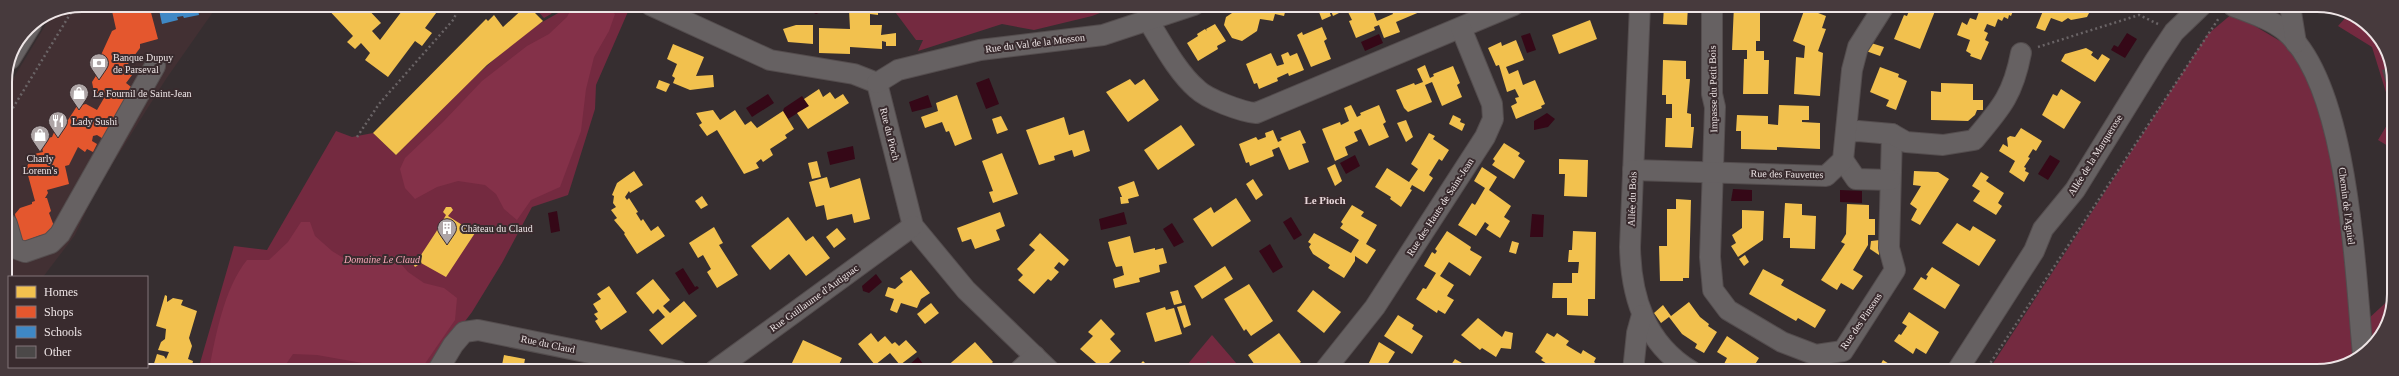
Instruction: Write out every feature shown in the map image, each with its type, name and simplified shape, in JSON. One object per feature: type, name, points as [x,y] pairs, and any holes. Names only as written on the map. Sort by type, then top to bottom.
[{"type":"street","points":[[665,12],[770,60],[854,74],[877,83]]},
{"type":"street","name":"Rue du Val de la Mosson","points":[[877,83],[898,70],[980,50],[1103,34],[1149,22],[1175,12]]},
{"type":"street","points":[[1149,22],[1172,58],[1197,90],[1242,112],[1256,113],[1498,12]]},
{"type":"street","name":"Allée du Bois","points":[[1640,12],[1630,276],[1642,315],[1658,343],[1683,364]]},
{"type":"street","name":"Impasse du Petit Bois","points":[[1712,12],[1714,172]]},
{"type":"street","points":[[1880,12],[1858,47],[1852,70],[1843,160],[1856,179],[1890,180]]},
{"type":"street","name":"Allée de la Marquerose","points":[[1962,364],[2034,251],[2044,230],[2075,190],[2152,65],[2174,32],[2195,12]]},
{"type":"street","name":"Chemin de l'Agniel","points":[[2230,12],[2276,25],[2286,32],[2311,66],[2325,101],[2342,162],[2348,196],[2361,348]]},
{"type":"street","name":"Chemin de l'Agniel","points":[[2291,12],[2296,44]]},
{"type":"street","name":"Rue des Hauts de Saint-Jean","points":[[1330,364],[1375,307],[1485,137],[1493,119],[1492,104],[1461,28]]},
{"type":"street","points":[[1846,133],[1858,131],[1892,134],[1906,142],[1943,145],[1974,140],[2002,105],[2016,78],[2021,53]]},
{"type":"street","points":[[12,241],[14,248],[25,252],[51,243],[60,234],[155,66]]},
{"type":"street","name":"Rue du Pioch","points":[[877,83],[913,226],[966,290],[1043,364]]},
{"type":"street","name":"Rue des Pinsons","points":[[1714,172],[1710,257],[1713,290],[1728,310],[1782,342],[1816,355],[1843,351],[1895,270],[1889,248],[1892,134]]},
{"type":"street","name":"Rue des Fauvettes","points":[[1633,170],[1826,176],[1843,160]]},
{"type":"street","name":"Rue Guillaume d'Autignac","points":[[722,364],[913,226]]},
{"type":"street","points":[[1634,364],[1637,333],[1642,315]]},
{"type":"street","name":"Rue du Claud","points":[[442,364],[453,345],[464,332],[478,330],[648,364]]},
{"type":"street","points":[[1026,364],[1035,356]]},
{"type":"path","points":[[357,137],[379,104],[454,19],[456,12]]},
{"type":"path","points":[[1990,364],[2226,12]]},
{"type":"path","points":[[12,110],[71,13]]},
{"type":"path","points":[[2021,53],[2139,15],[2174,32]]},
{"type":"shaded area","points":[[78,12],[213,12],[166,79],[96,190],[75,235],[44,276],[12,276],[12,80],[48,20],[55,17]]},
{"type":"shaded area","points":[[1530,33],[1536,50],[1527,53],[1521,36]]},
{"type":"shaded area","points":[[2127,33],[2137,39],[2125,58],[2111,50],[2114,45],[2118,47]]},
{"type":"shaded area","points":[[1379,34],[1383,43],[1365,51],[1361,42]]},
{"type":"shaded area","points":[[989,78],[999,104],[986,109],[976,83]]},
{"type":"shaded area","points":[[768,94],[774,103],[752,117],[746,108]]},
{"type":"shaded area","points":[[928,95],[932,107],[912,112],[909,102]]},
{"type":"shaded area","points":[[802,96],[809,106],[788,119],[783,111],[784,108]]},
{"type":"shaded area","points":[[1547,113],[1555,119],[1548,127],[1534,130],[1534,121]]},
{"type":"shaded area","points":[[853,146],[855,159],[830,165],[827,152]]},
{"type":"shaded area","points":[[1355,155],[1360,166],[1346,174],[1340,163]]},
{"type":"shaded area","points":[[2050,155],[2060,161],[2048,180],[2038,174]]},
{"type":"shaded area","points":[[1733,189],[1752,190],[1752,201],[1731,201]]},
{"type":"shaded area","points":[[1840,190],[1862,191],[1862,203],[1840,202]]},
{"type":"shaded area","points":[[557,211],[560,231],[551,233],[548,213]]},
{"type":"shaded area","points":[[1124,212],[1127,224],[1101,230],[1099,219]]},
{"type":"shaded area","points":[[1532,214],[1544,215],[1543,237],[1530,237]]},
{"type":"shaded area","points":[[1291,217],[1302,235],[1294,240],[1283,222]]},
{"type":"shaded area","points":[[1172,223],[1184,242],[1174,247],[1163,229]]},
{"type":"shaded area","points":[[1270,244],[1283,267],[1273,273],[1259,251]]},
{"type":"shaded area","points":[[683,268],[695,287],[697,286],[699,288],[689,295],[675,273]]},
{"type":"shaded area","points":[[876,274],[882,282],[869,293],[863,291],[862,286]]},
{"type":"shaded area","points":[[918,357],[923,364],[910,364]]},
{"type":"green space","points":[[538,12],[552,12],[551,14],[544,18]]},
{"type":"green space","name":"Domaine Le Claud","points":[[560,12],[628,12],[596,85],[595,109],[568,195],[532,207],[502,263],[472,312],[433,364],[200,364],[234,246],[267,250],[336,131],[352,137],[373,133],[396,155],[461,89],[507,48],[537,25]]},
{"type":"green space","points":[[570,12],[612,12],[615,14],[609,31],[594,57],[586,89],[581,131],[560,187],[531,200],[517,220],[504,209],[496,194],[485,185],[458,181],[437,187],[415,199],[405,188],[400,169],[405,158],[443,122],[482,81],[527,46],[549,34],[567,17]]},
{"type":"green space","points":[[895,12],[1103,12],[1034,30],[1002,24],[918,51],[923,40],[916,40]]},
{"type":"green space","points":[[2233,13],[2285,44],[2303,67],[2330,136],[2339,183],[2355,353],[2344,359],[2321,364],[1993,364],[2208,34]]},
{"type":"green space","points":[[2345,18],[2348,19],[2366,33],[2378,47],[2386,69],[2387,96],[2372,47],[2338,26]]},
{"type":"green space","points":[[2387,125],[2387,145],[2378,140]]},
{"type":"green space","points":[[301,222],[310,222],[315,236],[332,251],[345,259],[373,255],[394,256],[408,272],[424,283],[444,288],[457,298],[455,320],[425,364],[368,364],[317,355],[293,354],[286,364],[210,364],[222,312],[232,284],[239,272],[247,260],[269,260],[288,242]]},
{"type":"green space","points":[[2386,302],[2385,312],[2380,325],[2368,341],[2367,320]]},
{"type":"green space","points":[[1212,335],[1237,364],[1188,364]]},
{"type":"building: Homes","points":[[331,12],[371,12],[381,23],[372,31],[380,40],[401,12],[437,12],[425,28],[432,33],[422,46],[415,41],[388,77],[365,60],[370,53],[361,43],[355,49],[347,42],[353,36]]},
{"type":"building: Homes","points":[[519,12],[534,12],[543,21],[487,65],[396,155],[373,133],[486,19],[488,21],[494,15],[503,27]]},
{"type":"building: Homes","points":[[849,12],[878,12],[878,15],[870,14],[870,25],[882,25],[881,35],[896,33],[896,46],[886,46],[886,42],[882,41],[882,49],[850,47],[850,54],[819,53],[819,28],[850,29]]},
{"type":"building: Homes","points":[[1234,12],[1285,12],[1284,16],[1275,14],[1273,21],[1260,19],[1257,31],[1242,41],[1232,38],[1224,25],[1226,17]]},
{"type":"building: Homes","points":[[1319,12],[1330,12],[1331,16],[1322,20]]},
{"type":"building: Homes","points":[[1332,12],[1341,12],[1333,16]]},
{"type":"building: Homes","points":[[1348,12],[1374,12],[1377,21],[1393,14],[1392,12],[1420,12],[1396,22],[1400,32],[1384,38],[1379,25],[1374,27],[1375,30],[1356,38],[1349,21],[1352,20]]},
{"type":"building: Homes","points":[[1664,12],[1688,12],[1687,25],[1663,24]]},
{"type":"building: Homes","points":[[1734,12],[1760,12],[1760,41],[1756,41],[1756,51],[1764,51],[1764,60],[1769,60],[1768,94],[1743,94],[1744,59],[1747,59],[1747,50],[1732,50]]},
{"type":"building: Homes","points":[[1804,12],[1816,12],[1826,16],[1822,28],[1826,29],[1818,51],[1823,53],[1820,96],[1794,94],[1796,57],[1804,58],[1805,46],[1793,41]]},
{"type":"building: Homes","points":[[1909,12],[1935,12],[1920,49],[1894,39],[1904,15],[1907,16]]},
{"type":"building: Homes","points":[[1979,12],[2013,12],[2011,16],[2009,15],[2008,19],[2004,17],[2002,21],[1998,19],[1995,27],[1987,24],[1984,31],[1988,33],[1985,40],[1989,42],[1981,60],[1970,56],[1971,54],[1966,51],[1970,40],[1957,35],[1962,22],[1967,25],[1970,18],[1976,20]]},
{"type":"building: Homes","points":[[2043,12],[2090,12],[2087,17],[2071,20],[2068,18],[2062,22],[2051,18],[2045,31],[2036,28]]},
{"type":"building: Homes","points":[[1590,20],[1597,39],[1559,54],[1552,35]]},
{"type":"building: Homes","points":[[1215,24],[1226,41],[1217,46],[1218,49],[1198,61],[1187,43],[1198,36],[1197,34],[1205,29],[1207,31],[1206,29]]},
{"type":"building: Homes","points":[[796,25],[813,25],[813,44],[788,42],[783,29]]},
{"type":"building: Homes","points":[[1322,27],[1327,39],[1324,41],[1331,59],[1311,67],[1297,35],[1302,32],[1303,35]]},
{"type":"building: Homes","points":[[1516,40],[1524,60],[1506,67],[1509,74],[1518,70],[1523,85],[1535,80],[1545,104],[1541,106],[1542,108],[1516,119],[1511,106],[1517,103],[1515,98],[1519,97],[1515,89],[1507,92],[1499,65],[1496,66],[1488,48],[1501,42],[1502,46]]},
{"type":"building: Homes","points":[[1871,43],[1884,47],[1880,56],[1866,51]]},
{"type":"building: Homes","points":[[673,44],[704,57],[696,76],[713,75],[714,87],[690,90],[673,83],[675,78],[672,76],[677,64],[667,59]]},
{"type":"building: Homes","points":[[2086,48],[2093,52],[2091,55],[2098,60],[2102,54],[2110,59],[2095,82],[2061,61],[2065,54]]},
{"type":"building: Homes","points":[[1288,52],[1290,56],[1297,53],[1304,70],[1289,76],[1288,73],[1277,78],[1278,81],[1259,89],[1257,83],[1254,84],[1246,64],[1271,53],[1277,66],[1284,64],[1281,55]]},
{"type":"building: Homes","points":[[1663,60],[1686,61],[1686,79],[1690,79],[1687,113],[1691,114],[1691,127],[1694,127],[1692,148],[1665,147],[1666,118],[1672,118],[1672,104],[1666,104],[1666,95],[1662,95]]},
{"type":"building: Homes","points":[[1425,65],[1430,78],[1434,76],[1433,74],[1453,66],[1460,83],[1457,85],[1462,97],[1442,106],[1432,82],[1425,85],[1432,102],[1408,112],[1404,108],[1396,90],[1414,83],[1415,85],[1423,82],[1417,69]]},
{"type":"building: Homes","points":[[1880,67],[1899,74],[1898,77],[1907,81],[1896,110],[1886,106],[1889,100],[1870,92]]},
{"type":"building: Homes","points":[[1130,79],[1135,85],[1144,79],[1159,100],[1128,122],[1106,92]]},
{"type":"building: Homes","points":[[659,80],[670,84],[666,92],[656,88]]},
{"type":"building: Homes","points":[[1941,83],[1973,84],[1973,100],[1983,100],[1983,110],[1977,110],[1975,115],[1968,121],[1931,120],[1931,91],[1941,92]]},
{"type":"building: Homes","points":[[819,89],[823,97],[830,92],[835,99],[843,94],[849,103],[808,129],[797,113],[809,106],[804,99]]},
{"type":"building: Homes","points":[[2061,89],[2081,102],[2064,129],[2042,115],[2053,94],[2057,96]]},
{"type":"building: Homes","points":[[957,95],[972,139],[955,146],[949,131],[946,132],[942,122],[925,128],[921,117],[938,111],[936,103]]},
{"type":"building: Homes","points":[[1351,105],[1357,117],[1361,115],[1360,113],[1379,105],[1386,122],[1383,124],[1389,137],[1369,146],[1361,129],[1354,132],[1358,141],[1345,147],[1348,155],[1335,161],[1322,129],[1340,122],[1341,125],[1349,121],[1344,108]]},
{"type":"building: Homes","points":[[1779,105],[1809,106],[1809,120],[1802,120],[1802,122],[1820,123],[1820,149],[1777,147],[1777,150],[1741,149],[1741,131],[1736,131],[1737,115],[1768,116],[1768,124],[1778,125]]},
{"type":"building: Homes","points":[[713,110],[720,120],[735,110],[745,125],[751,121],[757,128],[783,111],[794,129],[785,135],[787,138],[770,149],[773,155],[763,162],[761,159],[756,163],[759,168],[744,174],[717,130],[707,136],[699,125],[702,123],[696,113]]},
{"type":"building: Homes","points":[[1453,115],[1461,119],[1460,122],[1465,124],[1462,131],[1449,124]]},
{"type":"building: Homes","points":[[1001,116],[1008,130],[997,134],[992,119]]},
{"type":"building: Homes","points":[[1064,117],[1069,135],[1084,130],[1090,151],[1074,157],[1072,150],[1054,156],[1055,160],[1039,165],[1026,130]]},
{"type":"building: Homes","points":[[1406,120],[1413,137],[1406,142],[1397,123]]},
{"type":"building: Homes","points":[[1181,125],[1195,145],[1158,170],[1144,150]]},
{"type":"building: Homes","points":[[2021,128],[2042,141],[2036,151],[2033,149],[2028,157],[2030,158],[2024,167],[2026,168],[2025,171],[2029,173],[2024,182],[2009,172],[2015,161],[1999,151],[2003,144],[2008,147],[2007,138],[2010,136],[2015,137]]},
{"type":"building: Homes","points":[[1273,130],[1278,142],[1282,140],[1280,138],[1300,130],[1306,143],[1302,144],[1309,162],[1289,170],[1279,147],[1272,150],[1274,156],[1250,166],[1249,162],[1246,163],[1239,144],[1256,137],[1258,140],[1266,137],[1265,133]]},
{"type":"building: Homes","points":[[1429,133],[1435,136],[1433,139],[1449,150],[1442,161],[1439,159],[1429,175],[1433,178],[1424,192],[1412,185],[1410,189],[1412,190],[1401,207],[1390,199],[1391,197],[1375,187],[1387,168],[1409,182],[1418,169],[1411,164]]},
{"type":"building: Homes","points":[[1504,143],[1520,153],[1518,156],[1525,161],[1514,179],[1492,165],[1495,161],[1493,159]]},
{"type":"building: Homes","points":[[1002,153],[1018,194],[993,203],[989,192],[993,191],[982,161]]},
{"type":"building: Homes","points":[[1559,159],[1588,160],[1587,197],[1564,196],[1565,174],[1559,174]]},
{"type":"building: Homes","points":[[817,161],[821,177],[812,179],[808,163]]},
{"type":"building: Homes","points":[[1335,164],[1342,181],[1335,186],[1327,168]]},
{"type":"building: Homes","points":[[1482,167],[1497,177],[1489,190],[1511,206],[1504,217],[1510,221],[1500,238],[1486,229],[1489,225],[1485,222],[1476,236],[1458,225],[1472,203],[1475,205],[1485,188],[1474,181]]},
{"type":"building: Homes","points":[[634,171],[643,185],[630,193],[629,191],[625,197],[627,200],[629,198],[638,212],[636,213],[641,221],[643,219],[651,231],[658,226],[665,236],[637,254],[624,234],[625,233],[614,220],[617,218],[611,210],[616,207],[613,203],[614,196],[612,195],[617,183]]},
{"type":"building: Homes","points":[[1914,171],[1938,172],[1949,179],[1920,225],[1911,220],[1917,209],[1910,204],[1921,186],[1913,185]]},
{"type":"building: Homes","points":[[1981,172],[1989,177],[1986,181],[2004,193],[1998,203],[2002,206],[1996,215],[1973,201],[1980,191],[1972,186]]},
{"type":"building: Homes","points":[[827,177],[830,188],[860,178],[870,219],[854,223],[852,214],[827,220],[824,205],[816,207],[809,182]]},
{"type":"building: Homes","points":[[1253,179],[1263,195],[1256,200],[1246,184]]},
{"type":"building: Homes","points":[[1134,181],[1139,196],[1128,199],[1129,203],[1121,204],[1120,197],[1122,197],[1118,187]]},
{"type":"building: Homes","points":[[702,196],[708,205],[701,209],[695,201]]},
{"type":"building: Homes","points":[[1236,198],[1251,221],[1212,247],[1193,219],[1211,207],[1214,213]]},
{"type":"building: Homes","points":[[1676,199],[1691,200],[1689,278],[1683,278],[1683,281],[1660,281],[1659,246],[1667,246],[1667,209],[1676,209]]},
{"type":"building: Homes","points":[[1785,203],[1802,204],[1802,215],[1816,216],[1815,249],[1790,248],[1790,238],[1783,238]]},
{"type":"building: Homes","points":[[1847,204],[1869,205],[1869,219],[1875,219],[1875,235],[1868,235],[1868,245],[1853,270],[1863,276],[1853,290],[1841,283],[1837,290],[1821,280],[1845,244],[1841,242],[1846,234]]},
{"type":"building: Homes","points":[[1352,205],[1364,212],[1361,216],[1377,225],[1366,244],[1376,250],[1367,264],[1355,256],[1355,261],[1344,278],[1328,268],[1330,265],[1313,254],[1309,247],[1311,244],[1308,242],[1314,233],[1351,253],[1359,240],[1340,228],[1343,224],[1341,222]]},
{"type":"building: Homes","name":"Château du Claud","points":[[446,207],[451,207],[453,210],[448,216],[475,233],[446,277],[421,263],[415,267],[412,262],[414,258],[419,258],[436,232],[446,215],[443,212]]},
{"type":"building: Homes","points":[[1742,210],[1764,211],[1763,240],[1738,257],[1731,246],[1736,243],[1732,235],[1742,228]]},
{"type":"building: Homes","points":[[1000,212],[1005,226],[996,230],[1000,240],[975,249],[971,239],[962,242],[957,228]]},
{"type":"building: Homes","points":[[788,217],[806,241],[813,236],[830,258],[806,276],[789,254],[770,270],[751,246]]},
{"type":"building: Homes","points":[[1957,223],[1970,231],[1973,226],[1996,240],[1979,266],[1942,243]]},
{"type":"building: Homes","points":[[714,227],[723,243],[719,245],[738,275],[717,288],[707,272],[711,269],[703,255],[698,258],[689,243]]},
{"type":"building: Homes","points":[[837,228],[846,239],[834,248],[826,237]]},
{"type":"building: Homes","points":[[1447,231],[1471,247],[1470,250],[1482,257],[1470,276],[1449,262],[1440,276],[1454,285],[1447,296],[1454,300],[1445,314],[1438,310],[1437,313],[1416,299],[1423,288],[1426,289],[1436,273],[1424,266],[1432,252],[1435,254],[1437,251],[1435,249]]},
{"type":"building: Homes","points":[[1573,231],[1596,232],[1595,299],[1588,299],[1588,316],[1567,315],[1567,298],[1552,298],[1553,283],[1572,283],[1572,273],[1578,273],[1579,262],[1568,262],[1569,250],[1572,250]]},
{"type":"building: Homes","points":[[1040,233],[1069,260],[1064,266],[1059,262],[1054,268],[1059,272],[1051,281],[1048,279],[1034,294],[1018,280],[1023,275],[1017,269],[1035,250],[1029,245]]},
{"type":"building: Homes","points":[[1130,236],[1134,253],[1155,248],[1155,250],[1163,248],[1167,263],[1159,265],[1160,272],[1139,278],[1140,282],[1115,288],[1113,279],[1124,275],[1122,266],[1116,267],[1108,242]]},
{"type":"building: Homes","points":[[1880,240],[1879,255],[1870,249],[1871,241]]},
{"type":"building: Homes","points":[[1512,241],[1519,243],[1516,254],[1509,252]]},
{"type":"building: Homes","points":[[1745,255],[1749,262],[1744,266],[1739,259]]},
{"type":"building: Homes","points":[[1225,266],[1233,279],[1202,299],[1194,286]]},
{"type":"building: Homes","points":[[1932,267],[1960,285],[1945,309],[1913,289],[1921,277],[1926,280],[1928,276],[1926,275]]},
{"type":"building: Homes","points":[[1763,269],[1784,280],[1781,285],[1826,310],[1815,328],[1798,318],[1796,321],[1749,294]]},
{"type":"building: Homes","points":[[911,270],[930,293],[921,299],[917,308],[901,303],[897,313],[890,310],[894,299],[885,296],[888,287],[895,289],[903,282],[900,278]]},
{"type":"building: Homes","points":[[653,279],[670,300],[663,306],[670,313],[684,301],[697,316],[662,345],[649,330],[665,317],[658,309],[653,314],[636,293]]},
{"type":"building: Homes","points":[[1249,284],[1273,321],[1251,336],[1246,329],[1244,331],[1224,299]]},
{"type":"building: Homes","points":[[609,286],[627,312],[601,330],[595,321],[598,319],[594,314],[598,312],[593,304],[601,299],[597,294]]},
{"type":"building: Homes","points":[[1178,290],[1182,303],[1174,305],[1170,292]]},
{"type":"building: Homes","points":[[1313,290],[1341,312],[1324,333],[1297,311]]},
{"type":"building: Homes","points":[[165,295],[167,296],[167,302],[173,298],[183,300],[181,305],[197,311],[189,338],[192,346],[188,359],[193,361],[192,364],[154,364],[157,354],[164,356],[166,359],[169,352],[158,350],[161,342],[165,339],[166,329],[156,326]]},
{"type":"building: Homes","points":[[1689,302],[1700,317],[1709,324],[1708,326],[1717,332],[1704,353],[1695,348],[1697,344],[1682,334],[1669,317],[1661,323],[1654,313],[1663,305],[1671,316]]},
{"type":"building: Homes","points":[[931,303],[939,313],[925,324],[917,314]]},
{"type":"building: Homes","points":[[1185,305],[1191,325],[1184,328],[1177,307]]},
{"type":"building: Homes","points":[[1165,307],[1166,310],[1174,308],[1182,334],[1155,342],[1146,313]]},
{"type":"building: Homes","points":[[1909,312],[1939,332],[1926,354],[1916,348],[1913,354],[1894,341],[1899,334],[1901,335],[1907,326],[1902,323]]},
{"type":"building: Homes","points":[[1398,315],[1414,325],[1412,329],[1423,336],[1412,354],[1384,336]]},
{"type":"building: Homes","points":[[1478,318],[1502,337],[1505,331],[1513,333],[1511,349],[1501,348],[1496,357],[1482,348],[1480,350],[1461,335]]},
{"type":"building: Homes","points":[[1101,319],[1115,334],[1110,339],[1121,351],[1108,364],[1097,364],[1080,349],[1093,336],[1088,332]]},
{"type":"building: Homes","points":[[871,333],[878,342],[885,336],[892,344],[895,342],[899,346],[906,340],[917,352],[901,364],[899,364],[890,353],[874,364],[858,344]]},
{"type":"building: Homes","points":[[1279,333],[1301,362],[1298,364],[1254,364],[1248,355]]},
{"type":"building: Homes","points":[[1547,333],[1554,337],[1557,333],[1569,341],[1566,345],[1581,354],[1583,350],[1596,358],[1594,362],[1597,364],[1547,364],[1541,360],[1543,358],[1535,352]]},
{"type":"building: Homes","points":[[1727,336],[1759,358],[1755,364],[1724,364],[1727,358],[1717,352]]},
{"type":"building: Homes","points":[[803,340],[842,358],[839,364],[791,364]]},
{"type":"building: Homes","points":[[975,342],[993,362],[991,364],[950,364]]},
{"type":"building: Homes","points":[[1379,342],[1395,352],[1388,364],[1368,364]]},
{"type":"building: Homes","points":[[504,355],[525,359],[524,364],[502,364]]},
{"type":"building: Homes","points":[[1455,359],[1464,364],[1452,364]]},
{"type":"building: Homes","points":[[1883,360],[1889,364],[1881,364]]},
{"type":"building: Shops","points":[[112,12],[151,12],[158,39],[140,44],[140,48],[128,64],[135,71],[126,83],[135,90],[105,140],[97,135],[93,136],[92,141],[97,144],[93,152],[87,149],[85,152],[78,147],[69,165],[65,166],[69,184],[47,190],[48,193],[45,198],[47,198],[51,211],[49,213],[57,234],[43,237],[41,235],[20,243],[15,214],[20,208],[32,204],[32,202],[35,201],[26,168],[34,154],[43,152],[42,148],[48,138],[52,137],[60,118],[68,120],[77,106],[86,104],[97,110],[104,98],[94,92],[92,82],[101,68],[96,65],[94,60],[97,55],[101,55],[112,31],[116,29]]},
{"type":"building: Schools","points":[[159,12],[198,12],[199,15],[184,18],[183,16],[177,17],[178,20],[162,24]]},
{"type":"building: Other","points":[[2386,69],[2387,87],[2382,70]]},
{"type":"building: Other","points":[[1208,361],[1212,364],[1206,364]]},
{"type":"place","name":"Banque Dupuy de Parseval","points":[[99,80]]},
{"type":"place","name":"Le Fournil de Saint-Jean","points":[[79,110]]},
{"type":"place","name":"Lady Sushi","points":[[58,138]]},
{"type":"place","name":"Charly Lorenn's","points":[[40,152]]},
{"type":"place","name":"Château du Claud","points":[[447,245]]},
{"type":"district","name":"Le Pioch","points":[[1325,200]]}]
